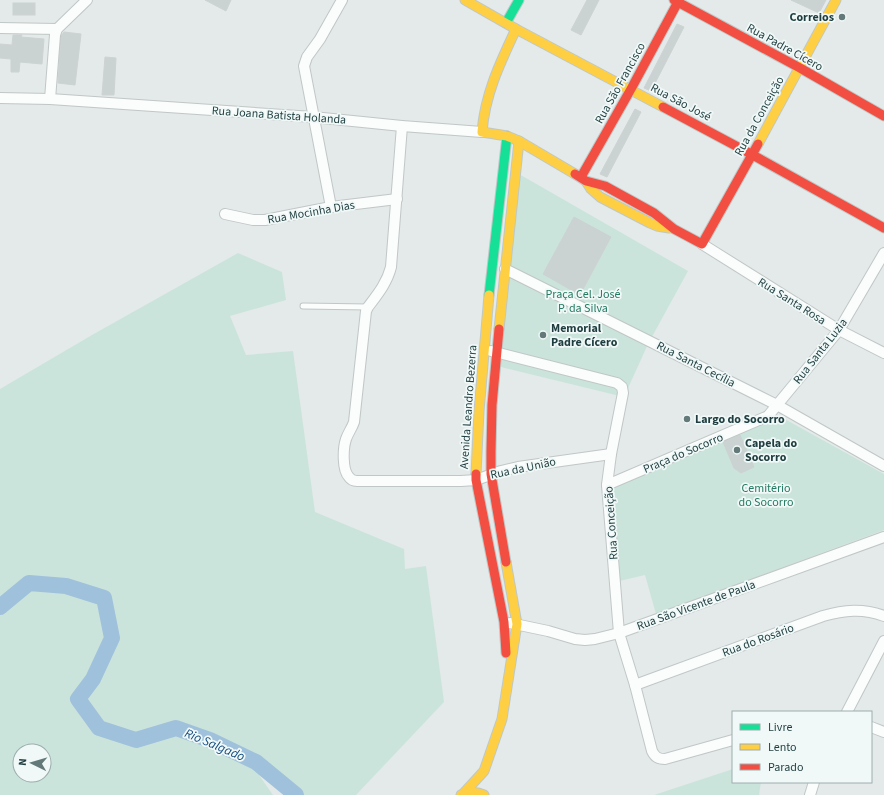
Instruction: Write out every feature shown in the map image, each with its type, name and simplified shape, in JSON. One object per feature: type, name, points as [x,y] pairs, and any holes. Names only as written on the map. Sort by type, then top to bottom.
[{"type":"main road","name":"Rua São José","points":[[465,0],[516,29],[751,154],[884,228]]},
{"type":"main road","points":[[506,23],[519,0]]},
{"type":"main road","name":"Rua da Conceição","points":[[702,244],[836,0]]},
{"type":"main road","name":"Rua Padre Cícero","points":[[677,1],[884,116]]},
{"type":"main road","name":"Rua São Francisco","points":[[584,179],[677,1]]},
{"type":"main road","points":[[482,132],[484,112],[489,95],[501,61],[516,29]]},
{"type":"main road","name":"Rua Joana Batista Holanda","points":[[482,132],[507,136]]},
{"type":"main road","points":[[507,136],[519,141],[584,179],[605,186],[654,213],[674,229],[702,244]]},
{"type":"main road","name":"Avenida Leandro Bezerra","points":[[507,136],[483,350],[476,462],[476,480],[504,622],[507,690]]},
{"type":"main road","name":"Avenida Leandro Bezerra","points":[[484,771],[502,719],[517,624],[491,474],[490,449],[492,394],[519,141]]},
{"type":"main road","points":[[462,794],[472,792],[480,793],[486,790],[484,771]]},
{"type":"main road","points":[[462,794],[484,771]]},
{"type":"street","points":[[50,99],[55,35],[57,29],[87,0]]},
{"type":"street","points":[[331,207],[304,71],[307,56],[320,39],[342,0]]},
{"type":"street","points":[[0,28],[57,29]]},
{"type":"street","name":"Rua Joana Batista Holanda","points":[[0,98],[50,99],[314,117],[482,132]]},
{"type":"street","points":[[368,307],[384,285],[389,274],[397,199],[402,126]]},
{"type":"street","name":"Rua Mocinha Dias","points":[[225,214],[253,220],[265,220],[331,207],[397,199]]},
{"type":"street","name":"Rua Santa Rosa","points":[[702,244],[839,330],[884,353]]},
{"type":"street","name":"Rua Santa Luzia","points":[[777,405],[839,330],[884,254]]},
{"type":"street","name":"Rua Santa Cecília","points":[[505,269],[777,405],[884,466]]},
{"type":"street","name":"Rua da União","points":[[368,307],[354,422],[345,445],[345,469],[350,478],[357,481],[476,480],[491,474],[518,467],[611,454]]},
{"type":"street","name":"Rua Conceição","points":[[483,350],[614,382],[620,384],[622,387],[623,392],[611,454],[607,485],[619,633],[635,685],[652,751],[654,755],[664,759],[732,740]]},
{"type":"street","name":"Praça do Socorro","points":[[607,485],[768,416],[777,405]]},
{"type":"street","name":"Rua São Vicente de Paula","points":[[504,622],[575,639],[595,639],[619,633],[884,537]]},
{"type":"street","name":"Rua do Rosário","points":[[635,685],[823,616],[852,610],[884,616]]},
{"type":"street","points":[[848,711],[884,641]]},
{"type":"street","points":[[872,727],[884,732]]},
{"type":"lane","points":[[303,306],[368,307]]},
{"type":"green space","name":"Praça Cel. José P. da Silva","points":[[519,174],[688,271],[648,344],[624,397],[497,366]]},
{"type":"green space","points":[[238,253],[282,272],[286,300],[230,316],[246,355],[293,351],[315,512],[404,549],[405,569],[426,566],[444,702],[356,795],[285,795],[259,775],[273,795],[0,795],[0,389],[92,335]]},
{"type":"green space","name":"Cemitério do Socorro","points":[[772,412],[884,474],[884,530],[656,614],[645,575],[615,582],[613,483]]},
{"type":"green space","points":[[732,769],[732,783],[761,783],[759,795],[654,795]]},
{"type":"building","points":[[205,0],[231,0],[226,11]]},
{"type":"building","points":[[587,0],[599,0],[581,35],[571,30]]},
{"type":"building","points":[[791,0],[826,0],[819,13]]},
{"type":"building","points":[[13,3],[35,3],[35,15],[13,15]]},
{"type":"building","points":[[677,24],[684,27],[651,91],[644,88]]},
{"type":"building","points":[[64,32],[81,34],[75,85],[58,83],[61,36]]},
{"type":"building","points":[[13,35],[44,39],[42,64],[20,62],[19,72],[11,72],[11,59],[0,58],[0,44],[12,45]]},
{"type":"building","points":[[105,57],[116,58],[114,95],[102,95]]},
{"type":"building","points":[[635,109],[641,112],[607,177],[600,174]]},
{"type":"building","points":[[574,217],[611,237],[580,295],[543,274]]},
{"type":"building","name":"Capela do Socorro","points":[[740,435],[754,467],[741,473],[734,468],[723,442]]},
{"type":"waterway","name":"Rio Salgado","points":[[0,607],[29,583],[66,586],[104,598],[112,638],[93,679],[78,699],[99,728],[136,740],[176,728],[210,740],[256,762],[296,795]]},
{"type":"traffic: fast","points":[[506,23],[519,0]]},
{"type":"traffic: fast","points":[[489,295],[507,136]]},
{"type":"traffic: slow","points":[[465,0],[516,29],[663,107]]},
{"type":"traffic: slow","points":[[758,144],[836,0]]},
{"type":"traffic: slow","points":[[516,29],[494,79],[486,105],[482,132],[507,136],[519,141],[575,174]]},
{"type":"traffic: slow","points":[[499,329],[519,141]]},
{"type":"traffic: slow","points":[[586,181],[591,189],[600,197],[650,223],[669,228]]},
{"type":"traffic: slow","points":[[476,474],[479,411],[489,295]]},
{"type":"traffic: slow","points":[[463,794],[484,771],[502,719],[517,624],[506,562]]},
{"type":"traffic: slow","points":[[461,795],[472,792],[484,795]]},
{"type":"traffic: jam","points":[[674,0],[800,68],[884,116]]},
{"type":"traffic: jam","points":[[581,177],[679,0]]},
{"type":"traffic: jam","points":[[663,107],[884,228]]},
{"type":"traffic: jam","points":[[575,174],[586,181],[605,186],[654,213],[674,229],[702,244],[758,144]]},
{"type":"traffic: jam","points":[[499,329],[492,405],[491,474],[506,562]]},
{"type":"traffic: jam","points":[[476,474],[504,622],[506,653]]},
{"type":"place","name":"Correios","points":[[842,17]]},
{"type":"place","name":"Memorial Padre Cícero","points":[[543,335]]},
{"type":"place","name":"Largo do Socorro","points":[[687,419]]},
{"type":"place","name":"Capela do Socorro","points":[[737,450]]}]
